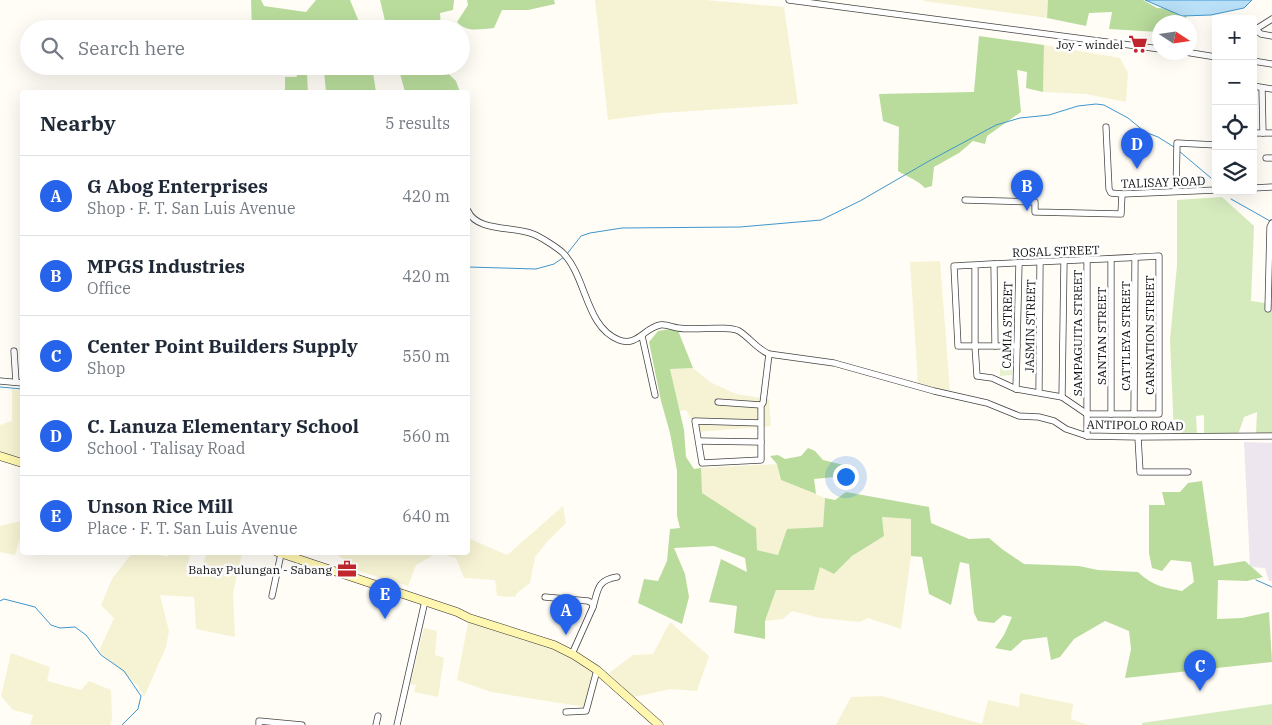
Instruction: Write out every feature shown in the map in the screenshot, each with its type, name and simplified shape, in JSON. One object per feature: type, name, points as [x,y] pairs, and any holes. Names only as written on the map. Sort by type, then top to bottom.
[{"type":"main road","points":[[0,456],[20,462]]},
{"type":"main road","points":[[285,555],[554,645],[597,670],[659,725]]},
{"type":"street","points":[[789,0],[1152,48]]},
{"type":"street","points":[[1257,29],[1272,19]]},
{"type":"street","points":[[1257,31],[1272,36]]},
{"type":"street","points":[[1197,54],[1212,56]]},
{"type":"street","points":[[1257,62],[1272,64]]},
{"type":"street","points":[[1257,87],[1272,89]]},
{"type":"street","points":[[1262,88],[1263,134]]},
{"type":"street","name":"TALISAY ROAD","points":[[1106,127],[1110,193],[1212,190]]},
{"type":"street","points":[[1257,133],[1272,133]]},
{"type":"street","points":[[1176,191],[1177,143],[1212,145]]},
{"type":"street","points":[[1257,188],[1272,187]]},
{"type":"street","points":[[965,200],[1036,202],[1035,212],[1122,214],[1122,194]]},
{"type":"street","points":[[470,217],[486,225],[535,234],[562,253],[574,269],[596,321],[616,339],[624,342],[634,341],[652,328],[661,325],[678,328],[727,329],[738,331],[760,350],[769,354],[763,403],[761,405],[761,424],[761,460],[702,463],[695,421],[761,424]]},
{"type":"street","points":[[1268,309],[1271,250],[1270,228],[1272,223]]},
{"type":"street","name":"ROSAL STREET","points":[[974,346],[958,346],[954,266],[1159,256]]},
{"type":"street","name":"CARNATION STREET","points":[[1134,414],[1159,414],[1159,256]]},
{"type":"street","name":"CATTLEYA STREET","points":[[1134,414],[1135,257]]},
{"type":"street","name":"SANTAN STREET","points":[[1111,259],[1111,414]]},
{"type":"street","name":"SAMPAGUITA STREET","points":[[1087,260],[1087,436]]},
{"type":"street","points":[[1062,397],[1064,261]]},
{"type":"street","name":"JASMIN STREET","points":[[1039,392],[1040,262]]},
{"type":"street","name":"CAMIA STREET","points":[[1016,389],[1019,263]]},
{"type":"street","points":[[994,264],[995,346]]},
{"type":"street","points":[[975,265],[974,346],[977,376],[992,378],[1016,389],[1028,392],[1039,392],[1062,397],[1087,414],[1134,414]]},
{"type":"street","points":[[642,336],[655,395]]},
{"type":"street","points":[[974,346],[1017,346]]},
{"type":"street","points":[[0,380],[19,383],[14,352]]},
{"type":"street","name":"ANTIPOLO ROAD","points":[[769,354],[834,363],[934,392],[987,403],[1019,416],[1039,417],[1054,421],[1066,430],[1087,436],[1138,438],[1272,436]]},
{"type":"street","points":[[718,402],[761,405]]},
{"type":"street","points":[[1138,438],[1140,472],[1188,472]]},
{"type":"street","points":[[699,441],[761,442]]},
{"type":"street","points":[[272,596],[279,555]]},
{"type":"street","points":[[572,654],[593,607],[600,584],[605,580],[617,577]]},
{"type":"street","points":[[545,597],[588,600],[592,603],[593,607]]},
{"type":"street","points":[[397,725],[425,601]]},
{"type":"street","points":[[566,712],[586,711],[597,670]]},
{"type":"street","points":[[376,725],[378,716]]},
{"type":"street","points":[[259,725],[259,722],[302,725]]},
{"type":"shaded area","points":[[595,0],[706,0],[784,7],[798,104],[661,113],[608,120]]},
{"type":"shaded area","points":[[1048,0],[1047,18],[924,1]]},
{"type":"shaded area","points":[[1044,45],[1120,58],[1128,73],[1126,102],[1086,94],[1043,92]]},
{"type":"shaded area","points":[[940,261],[950,392],[918,385],[910,262]]},
{"type":"shaded area","points":[[693,368],[710,382],[736,394],[769,399],[771,426],[698,432],[686,410],[679,411],[670,369]]},
{"type":"shaded area","points":[[12,389],[20,390],[20,460],[0,452],[0,425],[12,421]]},
{"type":"shaded area","points":[[1244,442],[1272,443],[1272,581],[1269,581],[1265,568],[1250,567]]},
{"type":"shaded area","points":[[777,464],[781,480],[825,498],[823,527],[778,555],[757,550],[722,507],[701,493],[701,468]]},
{"type":"shaded area","points":[[563,506],[566,523],[535,557],[530,583],[517,593],[515,597],[497,596],[495,580],[464,578],[456,558],[446,555],[470,555],[470,539],[507,555]]},
{"type":"shaded area","points":[[882,517],[911,519],[911,556],[901,629],[868,618],[860,622],[820,618],[792,611],[783,619],[765,621],[776,590],[814,590],[820,566],[834,574],[852,556],[884,536]]},
{"type":"shaded area","points":[[20,521],[20,538],[15,555],[0,552],[0,526]]},
{"type":"shaded area","points":[[131,555],[190,556],[186,570],[199,576],[206,555],[242,555],[233,593],[235,637],[196,629],[194,597],[160,595],[169,631],[166,647],[144,697],[138,686],[99,651],[114,618],[101,605],[112,579]]},
{"type":"shaded area","points":[[434,555],[416,565],[408,586],[358,571],[339,556]]},
{"type":"shaded area","points":[[469,618],[554,645],[600,673],[591,708],[491,692],[457,680]]},
{"type":"shaded area","points":[[670,622],[709,656],[697,691],[671,689],[634,697],[630,695],[609,673],[633,655],[653,654]]},
{"type":"shaded area","points":[[424,628],[437,631],[435,655],[444,658],[438,697],[414,692],[416,685],[410,684]]},
{"type":"shaded area","points":[[11,653],[50,667],[47,681],[81,690],[89,681],[111,690],[112,720],[110,725],[30,725],[33,715],[13,710],[1,696]]},
{"type":"shaded area","points":[[1020,693],[1073,704],[1071,719],[1088,725],[836,725],[851,697],[882,696],[982,724],[988,700],[1019,707]]},
{"type":"green space","points":[[251,0],[261,0],[264,6],[306,12],[316,0],[350,0],[358,20],[252,20]]},
{"type":"green space","points":[[380,0],[454,0],[453,10],[440,13],[440,20],[385,20]]},
{"type":"green space","points":[[467,0],[554,0],[555,4],[528,10],[502,10],[494,28],[474,29],[470,29],[470,20],[458,20],[468,5]]},
{"type":"green space","points":[[1048,0],[1143,0],[1157,8],[1188,10],[1187,15],[1152,15],[1152,32],[1109,29],[1112,12],[1089,13],[1086,26],[1047,18]]},
{"type":"green space","points":[[979,36],[1044,45],[1043,92],[1026,88],[1027,72],[1017,70],[1021,112],[987,136],[985,144],[973,141],[959,153],[934,167],[932,186],[925,188],[898,171],[899,127],[883,121],[879,94],[974,92]]},
{"type":"green space","points":[[297,75],[307,75],[308,90],[285,90],[285,77],[297,77]]},
{"type":"green space","points":[[324,75],[373,75],[376,90],[326,90]]},
{"type":"green space","points":[[400,75],[450,75],[456,81],[459,90],[404,90]]},
{"type":"green space","points":[[1222,197],[1254,226],[1251,301],[1272,304],[1272,434],[1256,434],[1257,412],[1244,417],[1238,435],[1204,434],[1204,415],[1196,416],[1197,434],[1174,435],[1170,340],[1177,265],[1177,200]]},
{"type":"green space","points":[[677,328],[693,368],[670,369],[684,430],[686,457],[694,469],[701,468],[702,493],[756,528],[757,550],[778,555],[787,529],[823,527],[825,498],[835,500],[846,492],[929,507],[931,523],[969,539],[989,538],[1024,564],[1079,566],[1098,570],[1138,572],[1158,585],[1182,591],[1194,582],[1191,562],[1171,560],[1162,571],[1152,568],[1149,553],[1149,505],[1165,505],[1162,492],[1180,492],[1188,483],[1202,481],[1214,566],[1245,561],[1263,577],[1247,581],[1218,580],[1217,619],[1242,618],[1269,612],[1272,662],[1125,678],[1131,649],[1129,631],[1105,621],[1074,639],[1060,657],[1051,660],[1047,637],[1023,640],[1011,651],[995,648],[1004,635],[1012,617],[1003,615],[994,623],[978,621],[974,613],[969,564],[960,562],[951,605],[929,594],[922,557],[911,556],[911,519],[882,517],[884,536],[852,556],[834,574],[820,567],[814,590],[776,590],[765,621],[765,639],[734,633],[737,606],[709,602],[721,559],[747,572],[745,558],[714,546],[674,548],[685,574],[689,597],[682,624],[638,603],[644,579],[658,581],[667,561],[670,529],[680,528],[677,516],[677,471],[649,342],[658,331]]},
{"type":"green space","points":[[1000,353],[1011,353],[1012,375],[1000,376]]},
{"type":"green space","points":[[808,448],[815,451],[823,460],[852,467],[854,475],[814,479],[816,494],[781,480],[777,464],[770,456],[778,455],[785,459],[801,456]]},
{"type":"green space","points":[[1272,704],[1272,725],[1142,725],[1142,723]]},
{"type":"water","points":[[1145,0],[1252,0],[1244,8],[1211,15],[1180,15]]},
{"type":"waterway","points":[[567,254],[581,236],[622,228],[740,227],[821,220],[860,201],[996,125],[1020,118],[1049,115],[1078,106],[1104,105],[1128,118],[1145,132],[1158,137],[1174,147]]},
{"type":"waterway","points":[[1179,151],[1211,178]]},
{"type":"waterway","points":[[1231,199],[1270,221]]},
{"type":"waterway","points":[[470,267],[536,269],[554,264],[564,257]]},
{"type":"waterway","points":[[0,387],[20,389]]},
{"type":"waterway","points":[[1256,580],[1272,587]]},
{"type":"waterway","points":[[0,601],[4,599],[35,607],[51,625],[60,628],[75,627],[86,635],[101,655],[124,671],[141,696],[138,709],[122,725]]},
{"type":"place","name":"Joy - windel","points":[[1138,44]]},
{"type":"place","name":"C. Lanuza Elementary School","points":[[1137,169]]},
{"type":"place","name":"MPGS Industries","points":[[1027,211]]},
{"type":"place","name":"Bahay Pulungan - Sabang","points":[[347,569]]},
{"type":"place","name":"Unson Rice Mill","points":[[385,619]]},
{"type":"place","name":"G Abog Enterprises","points":[[566,635]]},
{"type":"place","name":"Center Point Builders Supply","points":[[1200,691]]}]
